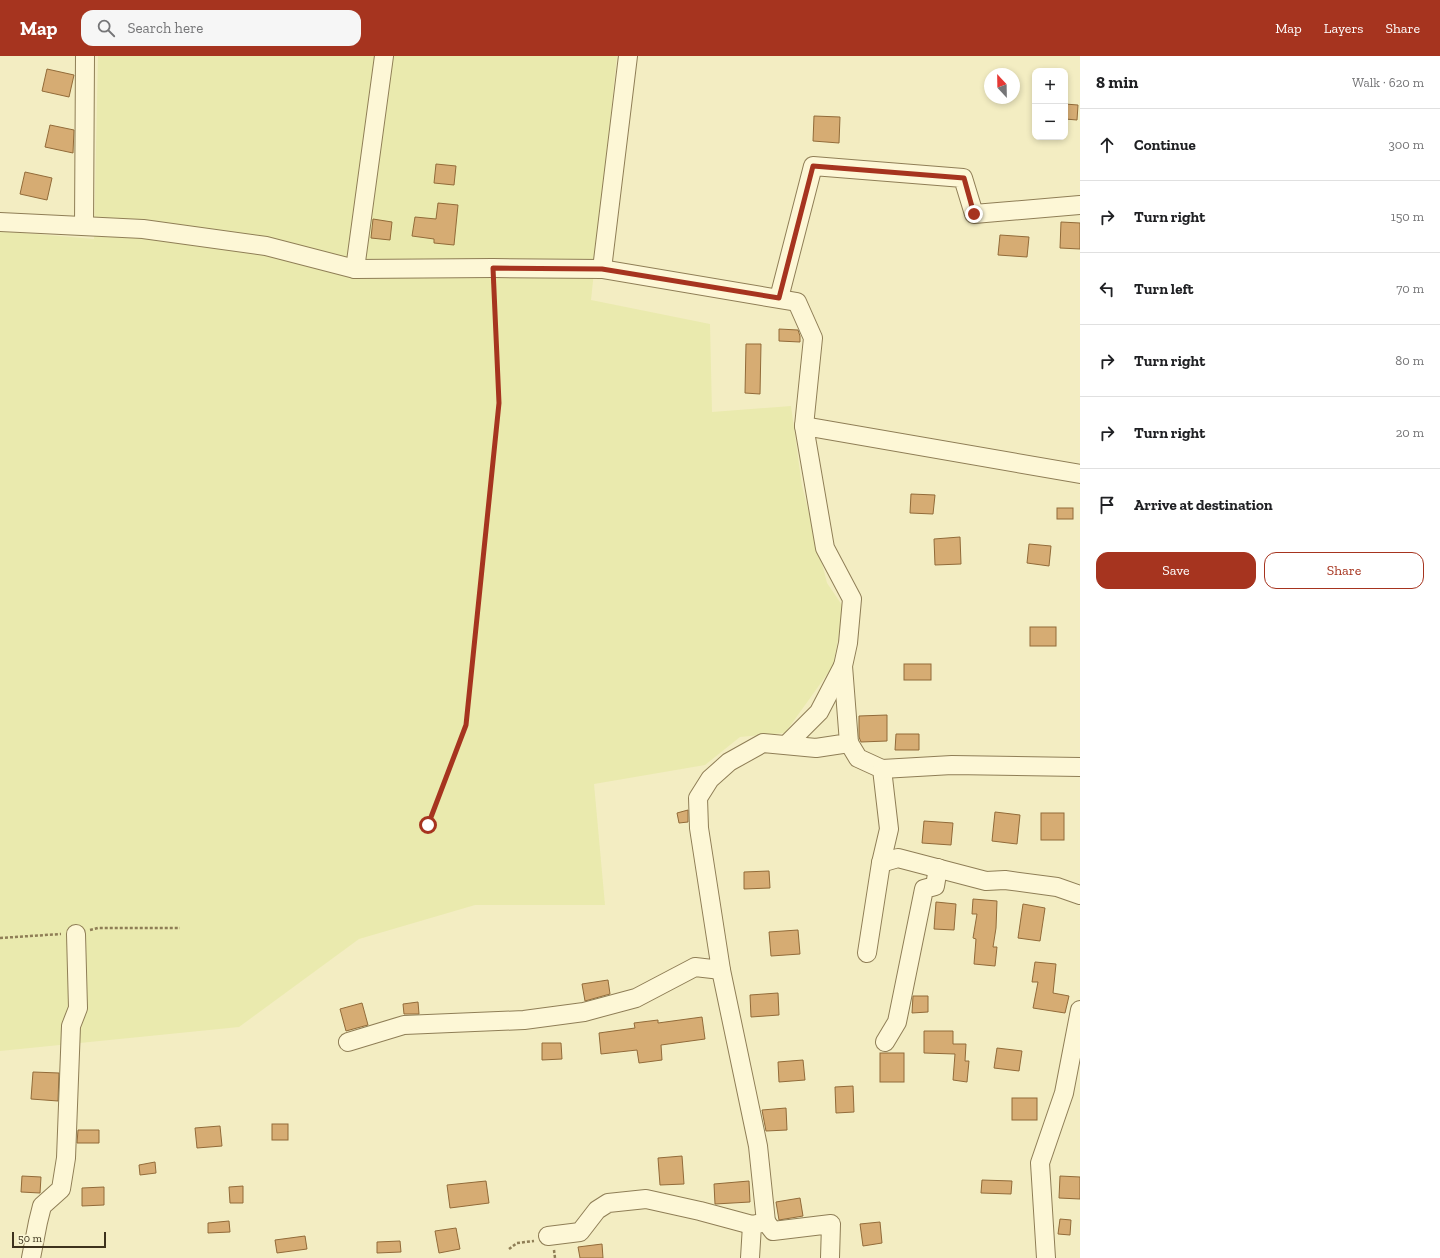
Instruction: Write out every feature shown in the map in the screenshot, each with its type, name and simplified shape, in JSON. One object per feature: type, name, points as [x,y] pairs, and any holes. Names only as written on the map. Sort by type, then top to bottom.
[{"type":"street","points":[[84,226],[85,56]]},
{"type":"street","points":[[355,270],[384,56]]},
{"type":"street","points":[[602,269],[628,56]]},
{"type":"street","points":[[779,298],[813,166],[964,178],[974,214],[1080,205]]},
{"type":"street","points":[[0,222],[143,230],[266,246],[355,270],[493,268],[602,269],[797,302],[813,338],[804,426],[825,548],[852,598],[848,643],[843,666],[819,712],[787,744]]},
{"type":"street","points":[[804,426],[1080,474]]},
{"type":"street","points":[[843,666],[848,743],[858,758],[882,769],[952,765],[1080,767]]},
{"type":"street","points":[[750,1258],[759,1224],[758,1146],[721,970],[699,828],[698,798],[710,779],[729,762],[764,743],[787,744],[816,748],[848,743]]},
{"type":"street","points":[[867,953],[881,862],[889,829],[882,769]]},
{"type":"street","points":[[881,862],[898,858],[986,881],[1005,880],[1057,887],[1080,895]]},
{"type":"street","points":[[885,1042],[897,1022],[924,888],[935,886],[938,868]]},
{"type":"street","points":[[31,1258],[42,1206],[61,1189],[66,1158],[72,1026],[78,1008],[76,934]]},
{"type":"street","points":[[348,1042],[404,1025],[524,1020],[584,1012],[636,998],[696,967],[721,970]]},
{"type":"street","points":[[1046,1258],[1040,1163],[1064,1093],[1080,1010]]},
{"type":"street","points":[[548,1236],[580,1232],[597,1210],[608,1203],[646,1199],[759,1224],[773,1231],[831,1224],[830,1258]]},
{"type":"path","points":[[428,825],[466,725],[499,403],[493,268]]},
{"type":"path","points":[[509,1249],[517,1243],[533,1241],[548,1236]]},
{"type":"green space","points":[[98,56],[617,56],[591,300],[710,324],[712,412],[791,406],[802,486],[827,583],[844,608],[833,666],[785,733],[740,737],[705,765],[594,784],[605,905],[475,905],[359,939],[239,1027],[0,1051],[0,231],[94,239]]},
{"type":"building","points":[[47,69],[74,75],[69,97],[42,91]]},
{"type":"building","points":[[1068,104],[1078,105],[1077,120],[1068,119]]},
{"type":"building","points":[[814,116],[840,117],[839,143],[813,141]]},
{"type":"building","points":[[50,125],[74,130],[73,153],[45,147]]},
{"type":"building","points":[[436,164],[456,166],[454,185],[434,183]]},
{"type":"building","points":[[25,172],[52,178],[47,200],[20,194]]},
{"type":"building","points":[[438,203],[458,205],[454,245],[434,243],[434,239],[412,236],[415,217],[436,219]]},
{"type":"building","points":[[373,219],[392,222],[390,240],[371,238]]},
{"type":"building","points":[[1061,222],[1080,223],[1080,249],[1060,248]]},
{"type":"building","points":[[1000,235],[1029,237],[1027,257],[998,255]]},
{"type":"building","points":[[779,329],[798,330],[800,342],[779,341]]},
{"type":"building","points":[[746,344],[761,344],[760,394],[745,393]]},
{"type":"building","points":[[911,494],[935,495],[933,514],[910,513]]},
{"type":"building","points":[[1057,508],[1073,508],[1073,519],[1057,519]]},
{"type":"building","points":[[960,537],[961,564],[935,565],[934,539]]},
{"type":"building","points":[[1029,544],[1051,546],[1049,566],[1027,563]]},
{"type":"building","points":[[1030,627],[1056,627],[1056,646],[1030,646]]},
{"type":"building","points":[[904,664],[931,664],[931,680],[904,680]]},
{"type":"building","points":[[887,715],[887,741],[861,742],[859,737],[859,716]]},
{"type":"building","points":[[896,734],[919,734],[919,750],[895,750]]},
{"type":"building","points":[[688,810],[688,822],[679,823],[677,813]]},
{"type":"building","points":[[995,812],[1020,815],[1017,844],[992,841]]},
{"type":"building","points":[[1041,813],[1064,813],[1064,840],[1041,840]]},
{"type":"building","points":[[924,821],[953,823],[951,845],[922,843]]},
{"type":"building","points":[[769,871],[770,888],[744,889],[744,872]]},
{"type":"building","points":[[973,899],[997,901],[996,928],[993,947],[997,947],[995,966],[974,964],[976,939],[973,938],[977,914],[972,914]]},
{"type":"building","points":[[936,902],[956,904],[954,930],[934,929]]},
{"type":"building","points":[[1023,904],[1045,908],[1040,941],[1018,938]]},
{"type":"building","points":[[798,930],[800,954],[771,956],[769,932]]},
{"type":"building","points":[[1035,962],[1056,964],[1053,993],[1069,996],[1065,1013],[1033,1008],[1038,982],[1032,982]]},
{"type":"building","points":[[608,980],[610,994],[585,1001],[582,984]]},
{"type":"building","points":[[778,993],[779,1015],[751,1017],[750,995]]},
{"type":"building","points":[[913,996],[928,996],[928,1012],[912,1013]]},
{"type":"building","points":[[418,1002],[419,1014],[404,1014],[403,1004]]},
{"type":"building","points":[[362,1003],[368,1025],[346,1031],[340,1009]]},
{"type":"building","points":[[702,1017],[705,1039],[661,1045],[662,1060],[639,1063],[637,1050],[601,1054],[599,1033],[635,1028],[634,1023],[658,1020],[658,1023]]},
{"type":"building","points":[[924,1031],[953,1031],[953,1044],[966,1044],[965,1061],[969,1061],[967,1082],[953,1080],[955,1054],[924,1053]]},
{"type":"building","points":[[542,1043],[561,1043],[562,1059],[542,1060]]},
{"type":"building","points":[[997,1048],[1022,1051],[1019,1071],[994,1068]]},
{"type":"building","points":[[880,1053],[904,1053],[904,1082],[880,1082]]},
{"type":"building","points":[[803,1060],[805,1080],[779,1082],[778,1062]]},
{"type":"building","points":[[33,1072],[59,1073],[58,1101],[31,1099]]},
{"type":"building","points":[[853,1086],[854,1112],[836,1113],[835,1087]]},
{"type":"building","points":[[1012,1098],[1037,1098],[1037,1120],[1012,1120]]},
{"type":"building","points":[[786,1108],[787,1130],[766,1131],[762,1110]]},
{"type":"building","points":[[272,1124],[288,1124],[288,1140],[272,1140]]},
{"type":"building","points":[[220,1126],[222,1146],[197,1148],[195,1128]]},
{"type":"building","points":[[78,1130],[99,1130],[99,1143],[77,1143]]},
{"type":"building","points":[[682,1156],[684,1184],[660,1185],[658,1158]]},
{"type":"building","points":[[155,1162],[156,1173],[140,1175],[139,1165]]},
{"type":"building","points":[[22,1176],[41,1177],[40,1193],[21,1192]]},
{"type":"building","points":[[1060,1176],[1080,1177],[1080,1199],[1059,1198]]},
{"type":"building","points":[[982,1180],[1012,1181],[1011,1194],[981,1193]]},
{"type":"building","points":[[486,1181],[489,1203],[450,1208],[447,1185]]},
{"type":"building","points":[[749,1181],[750,1202],[715,1204],[714,1184]]},
{"type":"building","points":[[243,1186],[243,1203],[230,1203],[229,1187]]},
{"type":"building","points":[[104,1187],[104,1205],[82,1206],[82,1188]]},
{"type":"building","points":[[800,1198],[803,1216],[779,1220],[776,1202]]},
{"type":"building","points":[[1060,1219],[1071,1220],[1070,1235],[1058,1234]]},
{"type":"building","points":[[229,1221],[230,1232],[208,1233],[208,1223]]},
{"type":"building","points":[[880,1222],[882,1243],[863,1246],[860,1224]]},
{"type":"building","points":[[456,1228],[460,1249],[439,1253],[435,1231]]},
{"type":"building","points":[[305,1236],[307,1249],[277,1253],[275,1240]]},
{"type":"building","points":[[400,1241],[401,1252],[377,1253],[377,1242]]},
{"type":"building","points":[[602,1244],[603,1258],[580,1258],[578,1247]]},
{"type":"route","points":[[428,825],[466,725],[499,403],[493,268],[602,269],[779,298],[813,166],[964,178],[974,214]]}]
